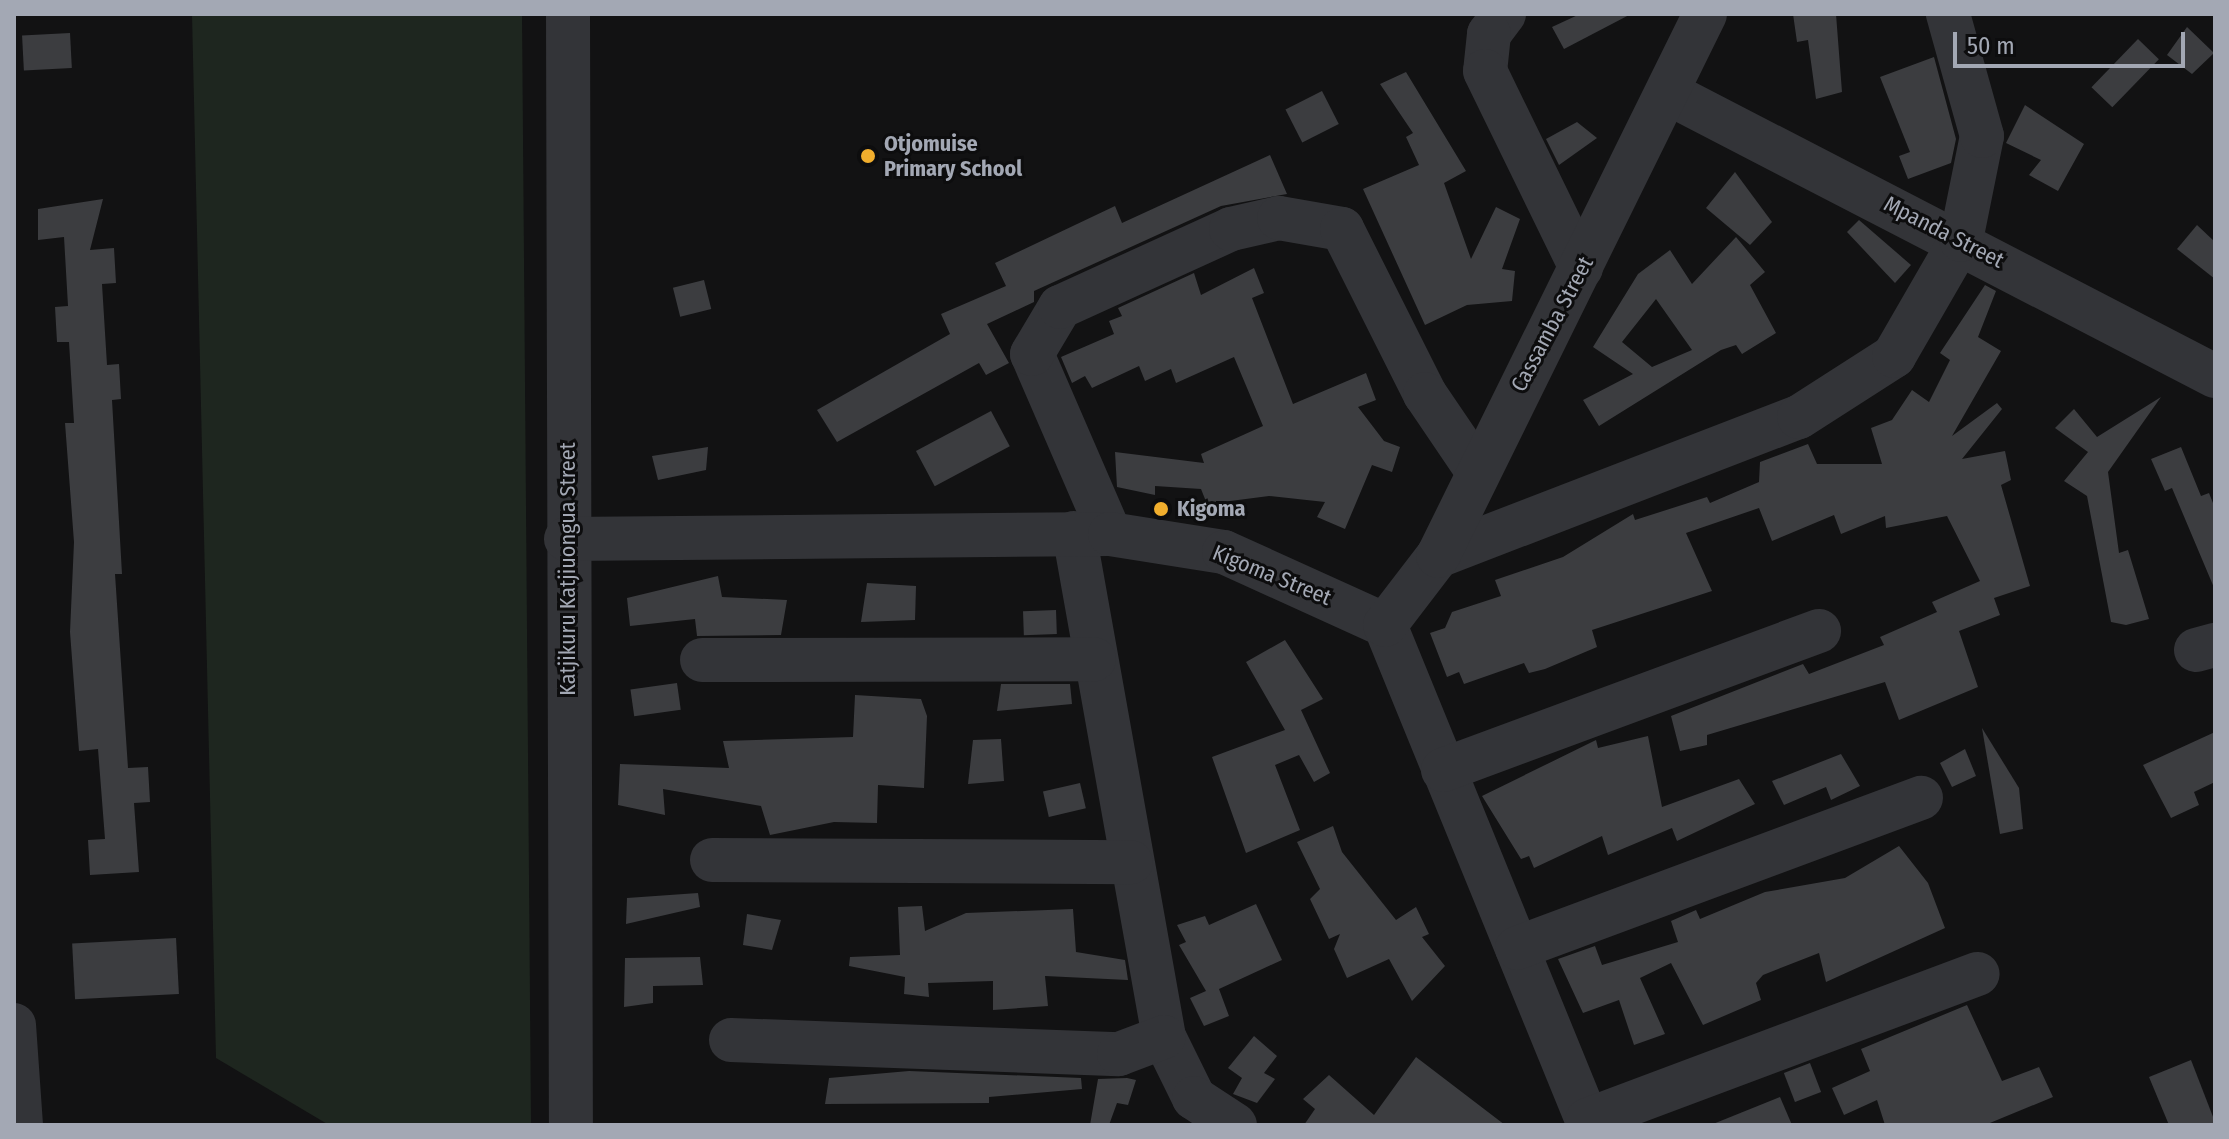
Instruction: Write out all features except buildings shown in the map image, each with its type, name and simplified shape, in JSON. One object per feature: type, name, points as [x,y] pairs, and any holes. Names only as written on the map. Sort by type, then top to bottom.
[{"type":"street","name":"Katjikuru Katjiuongua Street","points":[[568,14],[566,539],[571,1125]]},
{"type":"street","points":[[1504,14],[1489,34],[1485,71],[1581,268]]},
{"type":"street","name":"Cassamba Street","points":[[1385,625],[1438,556],[1476,469],[1670,94],[1705,14]]},
{"type":"street","points":[[1438,556],[1709,456],[1851,388],[1894,356],[1961,240],[1982,136],[1948,14]]},
{"type":"street","name":"Mpanda Street","points":[[1670,94],[1961,240],[2215,376]]},
{"type":"street","points":[[1235,1125],[1194,1098],[1164,1037],[1094,659],[1092,534],[1032,354],[1060,307],[1231,229],[1279,218],[1342,229],[1425,394],[1476,469]]},
{"type":"street","name":"Kigoma Street","points":[[566,539],[1092,534],[1224,552],[1385,625]]},
{"type":"street","points":[[1385,625],[1588,1122],[1978,974]]},
{"type":"street","points":[[1443,770],[1819,631]]},
{"type":"street","points":[[702,660],[1094,659]]},
{"type":"street","points":[[1517,948],[1921,798]]},
{"type":"street","points":[[712,860],[1131,862]]},
{"type":"street","points":[[14,1025],[21,1125]]},
{"type":"street","points":[[731,1040],[1119,1054],[1164,1037]]},
{"type":"shaded area","points":[[192,14],[522,14],[531,1125],[329,1125],[216,1058]]},
{"type":"place","name":"Otjomuise Primary School","points":[[868,156]]},
{"type":"place","name":"Kigoma","points":[[1161,509]]}]
